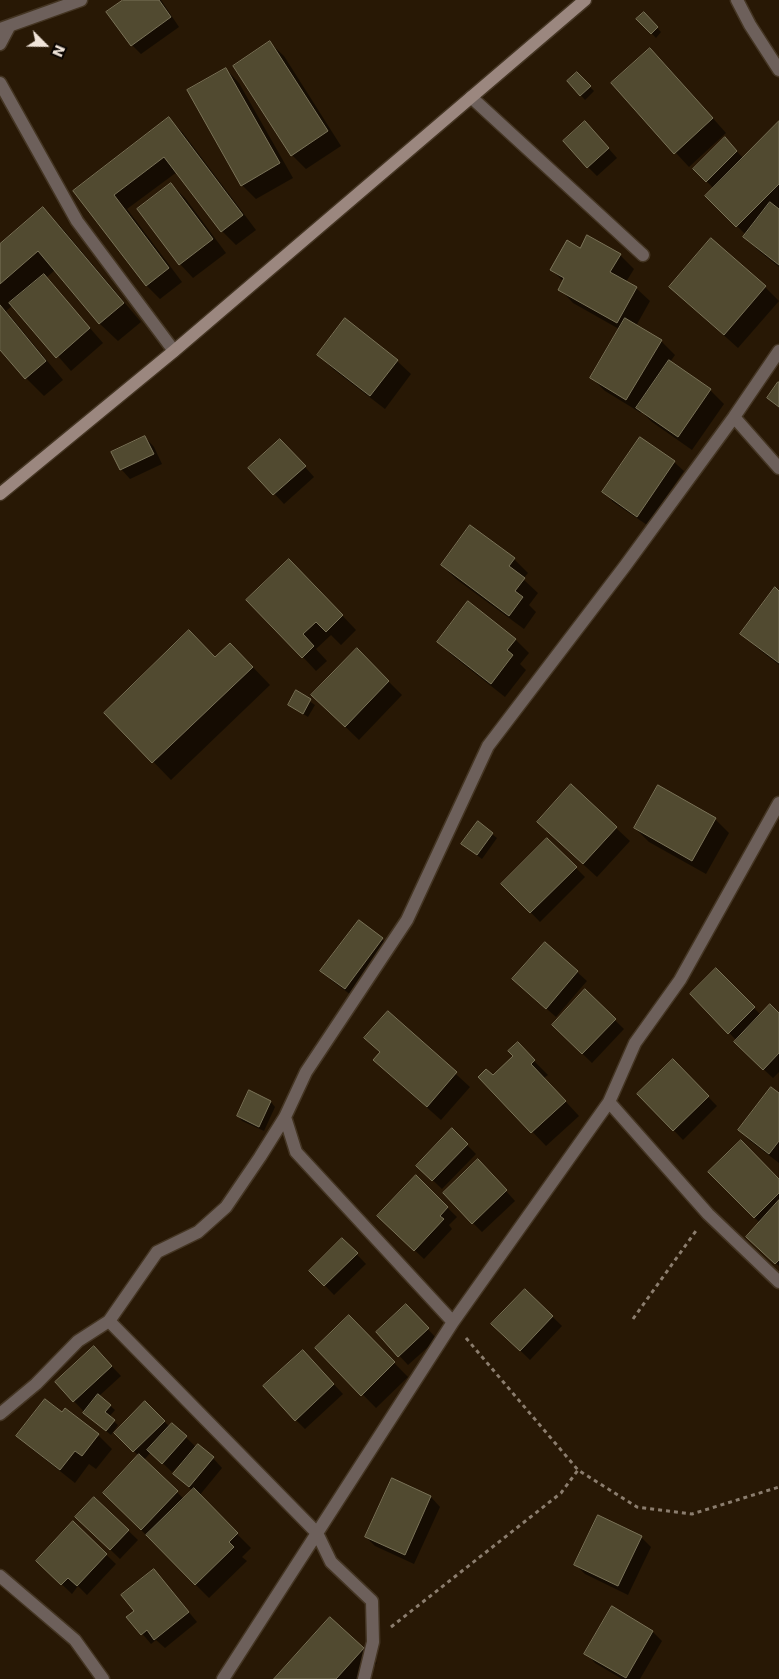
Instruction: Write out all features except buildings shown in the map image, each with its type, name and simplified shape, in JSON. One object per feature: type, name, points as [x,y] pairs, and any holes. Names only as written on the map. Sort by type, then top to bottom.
[{"type":"street","points":[[0,44],[4,28],[81,0]]},
{"type":"street","points":[[0,494],[174,351],[584,0]]},
{"type":"street","points":[[737,0],[750,25],[779,70]]},
{"type":"street","points":[[0,83],[77,221],[174,351]]},
{"type":"street","points":[[471,97],[643,255]]},
{"type":"street","points":[[0,1414],[36,1384],[78,1341],[109,1320],[157,1252],[198,1232],[226,1207],[260,1158],[285,1117],[306,1072],[407,920],[488,746],[619,574],[734,417],[779,351]]},
{"type":"street","points":[[734,417],[779,468]]},
{"type":"street","points":[[223,1679],[453,1322],[609,1102],[635,1043],[680,980],[779,803]]},
{"type":"street","points":[[609,1102],[708,1214],[779,1282]]},
{"type":"street","points":[[285,1117],[296,1152],[453,1322]]},
{"type":"street","points":[[109,1320],[317,1533],[331,1562],[372,1601],[374,1642],[364,1679]]},
{"type":"street","points":[[0,1576],[75,1640],[103,1679]]},
{"type":"path","points":[[632,1319],[708,1214]]},
{"type":"path","points":[[453,1322],[578,1470],[637,1507],[692,1514],[779,1487]]},
{"type":"path","points":[[374,1642],[561,1493],[578,1470]]}]
